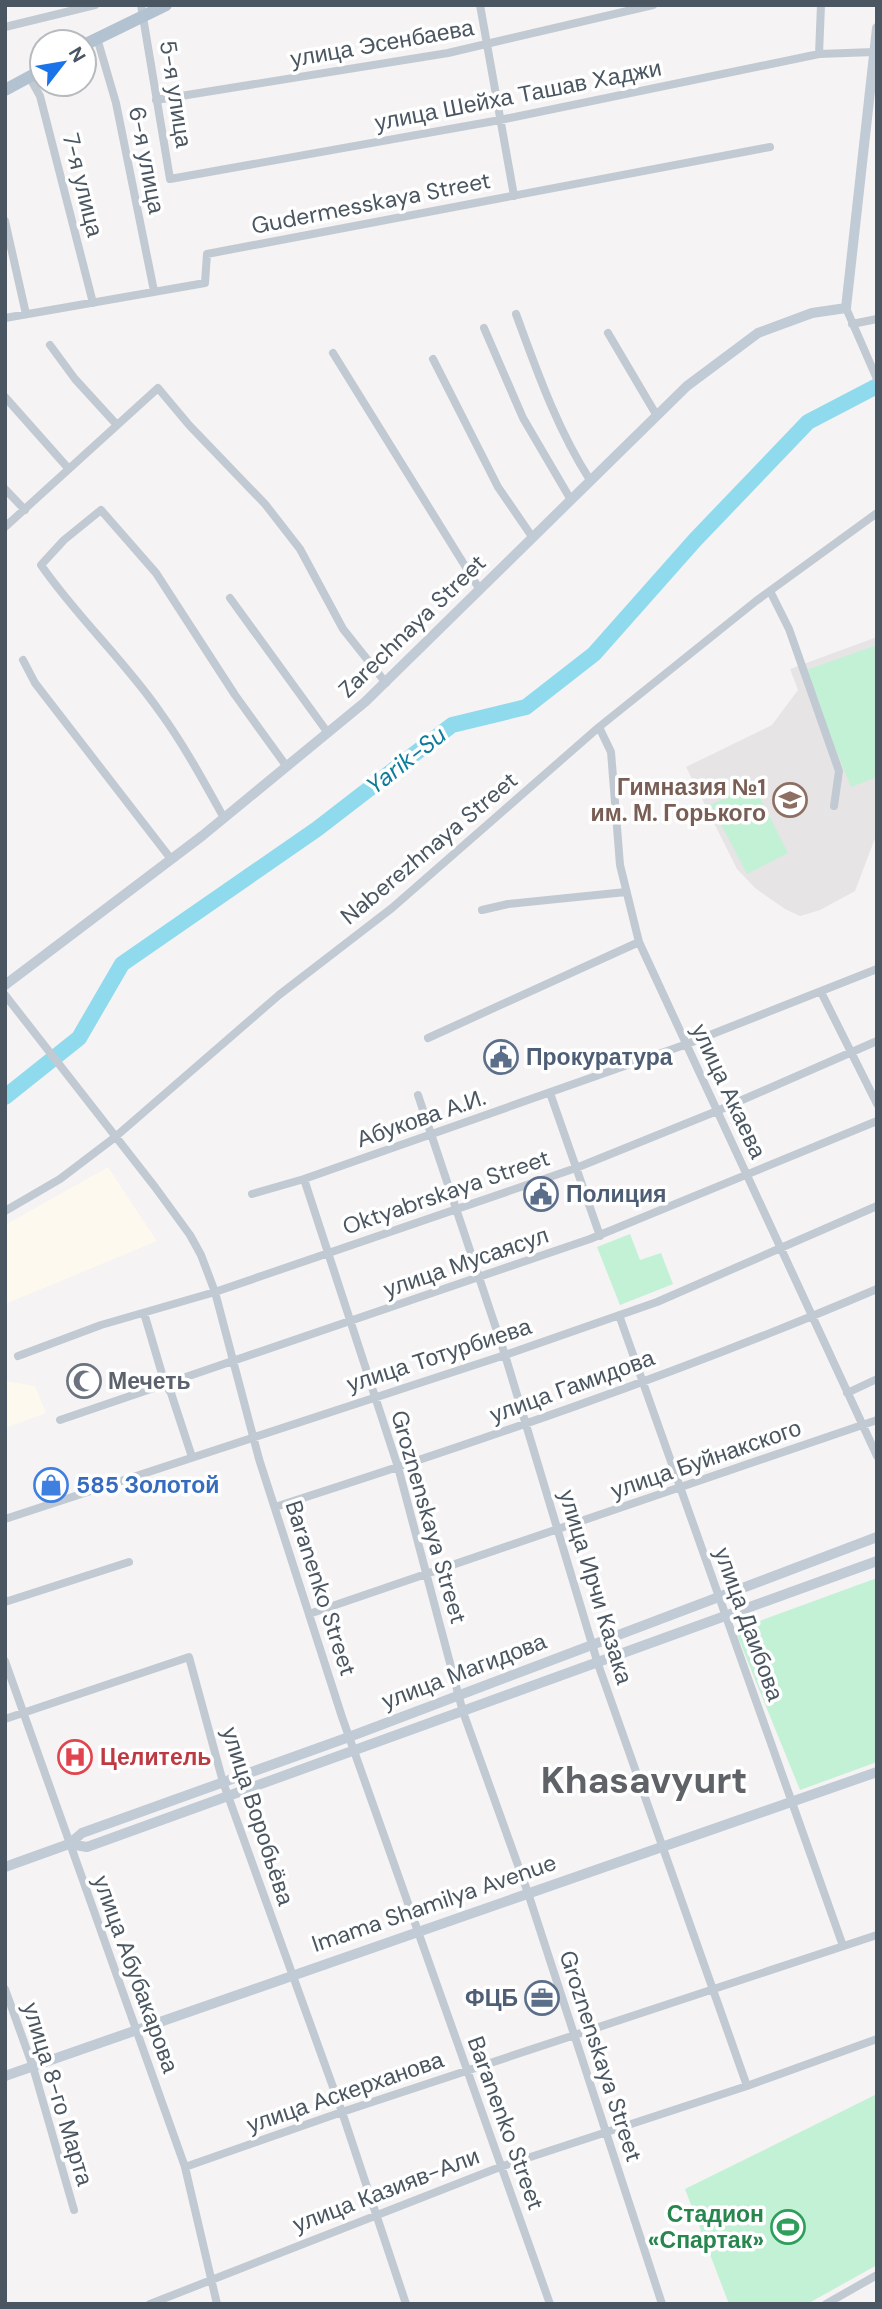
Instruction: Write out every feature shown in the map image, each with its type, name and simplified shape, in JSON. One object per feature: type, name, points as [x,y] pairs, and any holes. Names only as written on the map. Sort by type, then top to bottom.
[{"type":"main road","points":[[98,36],[143,10],[166,5]]},
{"type":"main road","points":[[846,308],[877,28]]},
{"type":"main road","points":[[5,90],[28,79]]},
{"type":"main road","name":"Zarechnaya Street","points":[[5,985],[224,818],[328,733],[386,682],[687,386],[758,333],[812,313],[846,308]]},
{"type":"main road","name":"улица Магидова","points":[[5,1867],[69,1844],[82,1833],[349,1737],[877,1537]]},
{"type":"main road","name":"улица Магидова","points":[[69,1844],[87,1847],[229,1798],[877,1561]]},
{"type":"main road","name":"Imama Shamilya Avenue","points":[[5,2076],[877,1772]]},
{"type":"street","points":[[5,27],[95,5]]},
{"type":"street","points":[[480,5],[514,196]]},
{"type":"street","name":"улица Эсенбаева","points":[[156,100],[488,45],[653,5]]},
{"type":"street","points":[[819,54],[821,5]]},
{"type":"street","name":"5-я улица","points":[[143,10],[170,179]]},
{"type":"street","name":"6-я улица","points":[[98,40],[116,103],[154,291]]},
{"type":"street","name":"улица Шейха Ташав Хаджи","points":[[170,179],[500,120],[819,54],[874,52]]},
{"type":"street","name":"7-я улица","points":[[41,98],[93,303]]},
{"type":"street","name":"Gudermesskaya Street","points":[[5,318],[205,283],[206,254],[770,147]]},
{"type":"street","points":[[5,221],[26,314]]},
{"type":"street","points":[[846,308],[877,379]]},
{"type":"street","points":[[516,314],[543,387],[575,458],[590,480]]},
{"type":"street","points":[[852,324],[877,319]]},
{"type":"street","points":[[484,328],[523,418],[571,500]]},
{"type":"street","points":[[608,333],[657,416]]},
{"type":"street","points":[[50,345],[75,379],[117,425]]},
{"type":"street","points":[[333,354],[480,590]]},
{"type":"street","points":[[433,359],[499,487],[533,538]]},
{"type":"street","points":[[5,527],[158,388],[189,425],[265,503],[300,549],[343,629],[386,682]]},
{"type":"street","points":[[5,397],[68,468]]},
{"type":"street","points":[[5,489],[25,510]]},
{"type":"street","points":[[224,818],[160,711],[82,614],[59,591],[41,565],[64,540],[101,510],[156,573],[235,695],[287,767]]},
{"type":"street","name":"Naberezhnaya Street","points":[[5,1211],[60,1179],[114,1139],[279,995],[392,908],[599,727],[770,591],[877,513]]},
{"type":"street","points":[[770,591],[789,629],[839,771],[835,806]]},
{"type":"street","points":[[230,598],[328,733]]},
{"type":"street","points":[[23,660],[35,683],[171,859]]},
{"type":"street","name":"улица Акаева","points":[[599,727],[611,752],[617,838],[626,892],[639,942],[877,1456]]},
{"type":"street","points":[[482,910],[508,904],[626,892]]},
{"type":"street","points":[[428,1038],[639,942]]},
{"type":"street","name":"Абукова А.И.","points":[[252,1194],[303,1179],[687,1044],[877,969]]},
{"type":"street","points":[[821,992],[877,1104]]},
{"type":"street","name":"Baranenko Street","points":[[5,995],[190,1235],[215,1292],[275,1507],[349,1737],[550,2304]]},
{"type":"street","name":"Oktyabrskaya Street","points":[[18,1356],[145,1312],[215,1292],[576,1168],[717,1111],[877,1041]]},
{"type":"street","points":[[550,1093],[600,1236]]},
{"type":"street","name":"улица Ирчи Казака","points":[[418,1096],[505,1355],[598,1664],[747,2086]]},
{"type":"street","name":"улица Мусаясул","points":[[61,1420],[600,1236],[877,1121]]},
{"type":"street","name":"Groznenskaya Street","points":[[303,1179],[398,1467],[463,1712],[528,1893],[662,2304]]},
{"type":"street","name":"улица Тотурбиева","points":[[5,1519],[619,1315],[780,1250],[877,1206]]},
{"type":"street","name":"улица Гамидова","points":[[275,1507],[526,1424],[811,1317],[877,1289]]},
{"type":"street","points":[[145,1312],[165,1384],[176,1405],[192,1457]]},
{"type":"street","name":"улица Даибова","points":[[619,1315],[843,1946]]},
{"type":"street","points":[[847,1393],[877,1379]]},
{"type":"street","name":"улица Буйнакского","points":[[309,1614],[877,1420]]},
{"type":"street","points":[[5,1602],[129,1562]]},
{"type":"street","name":"улица Воробьёва","points":[[23,1713],[188,1657],[223,1782],[342,2112],[406,2304]]},
{"type":"street","name":"улица Абубакарова","points":[[5,1661],[185,2167],[217,2304]]},
{"type":"street","points":[[5,1719],[23,1713]]},
{"type":"street","name":"улица Аскерханова","points":[[185,2167],[342,2112],[877,1935]]},
{"type":"street","name":"улица 8-го Марта","points":[[5,1989],[33,2067],[74,2210]]},
{"type":"street","name":"улица Казияв-Али","points":[[150,2304],[500,2167],[747,2086],[877,2039]]},
{"type":"street","points":[[831,2302],[877,2275]]},
{"type":"shaded area","name":"Гимназия №1 им. М. Горького","points":[[877,637],[877,833],[855,891],[820,910],[800,916],[755,888],[737,869],[686,767],[772,725],[798,690],[790,669]]},
{"type":"shaded area","points":[[108,1167],[157,1241],[5,1304],[5,1225]]},
{"type":"shaded area","points":[[5,1381],[35,1386],[46,1413],[5,1428]]},
{"type":"green space","points":[[877,645],[877,777],[851,787],[804,671]]},
{"type":"green space","points":[[753,784],[788,853],[747,874],[711,805]]},
{"type":"green space","points":[[630,1234],[640,1260],[661,1253],[673,1284],[620,1305],[597,1247]]},
{"type":"green space","points":[[877,1578],[877,1762],[800,1790],[735,1630]]},
{"type":"green space","name":"Стадион «Спартак»","points":[[877,2094],[877,2265],[807,2304],[729,2304],[685,2189]]},
{"type":"waterway","name":"Yarik-Su","points":[[5,1097],[79,1038],[122,964],[317,829],[452,725],[526,707],[594,654],[695,540],[808,422],[877,386]]},
{"type":"place","name":"Гимназия №1 им. М. Горького","points":[[790,800]]},
{"type":"place","name":"Прокуратура","points":[[501,1057]]},
{"type":"place","name":"Полиция","points":[[541,1194]]},
{"type":"place","name":"Мечеть","points":[[84,1381]]},
{"type":"place","name":"585 Золотой","points":[[51,1485]]},
{"type":"place","name":"Целитель","points":[[75,1757]]},
{"type":"place","name":"ФЦБ","points":[[542,1998]]},
{"type":"place","name":"Стадион «Спартак»","points":[[788,2227]]},
{"type":"district","name":"Khasavyurt","points":[[644,1780]]}]
